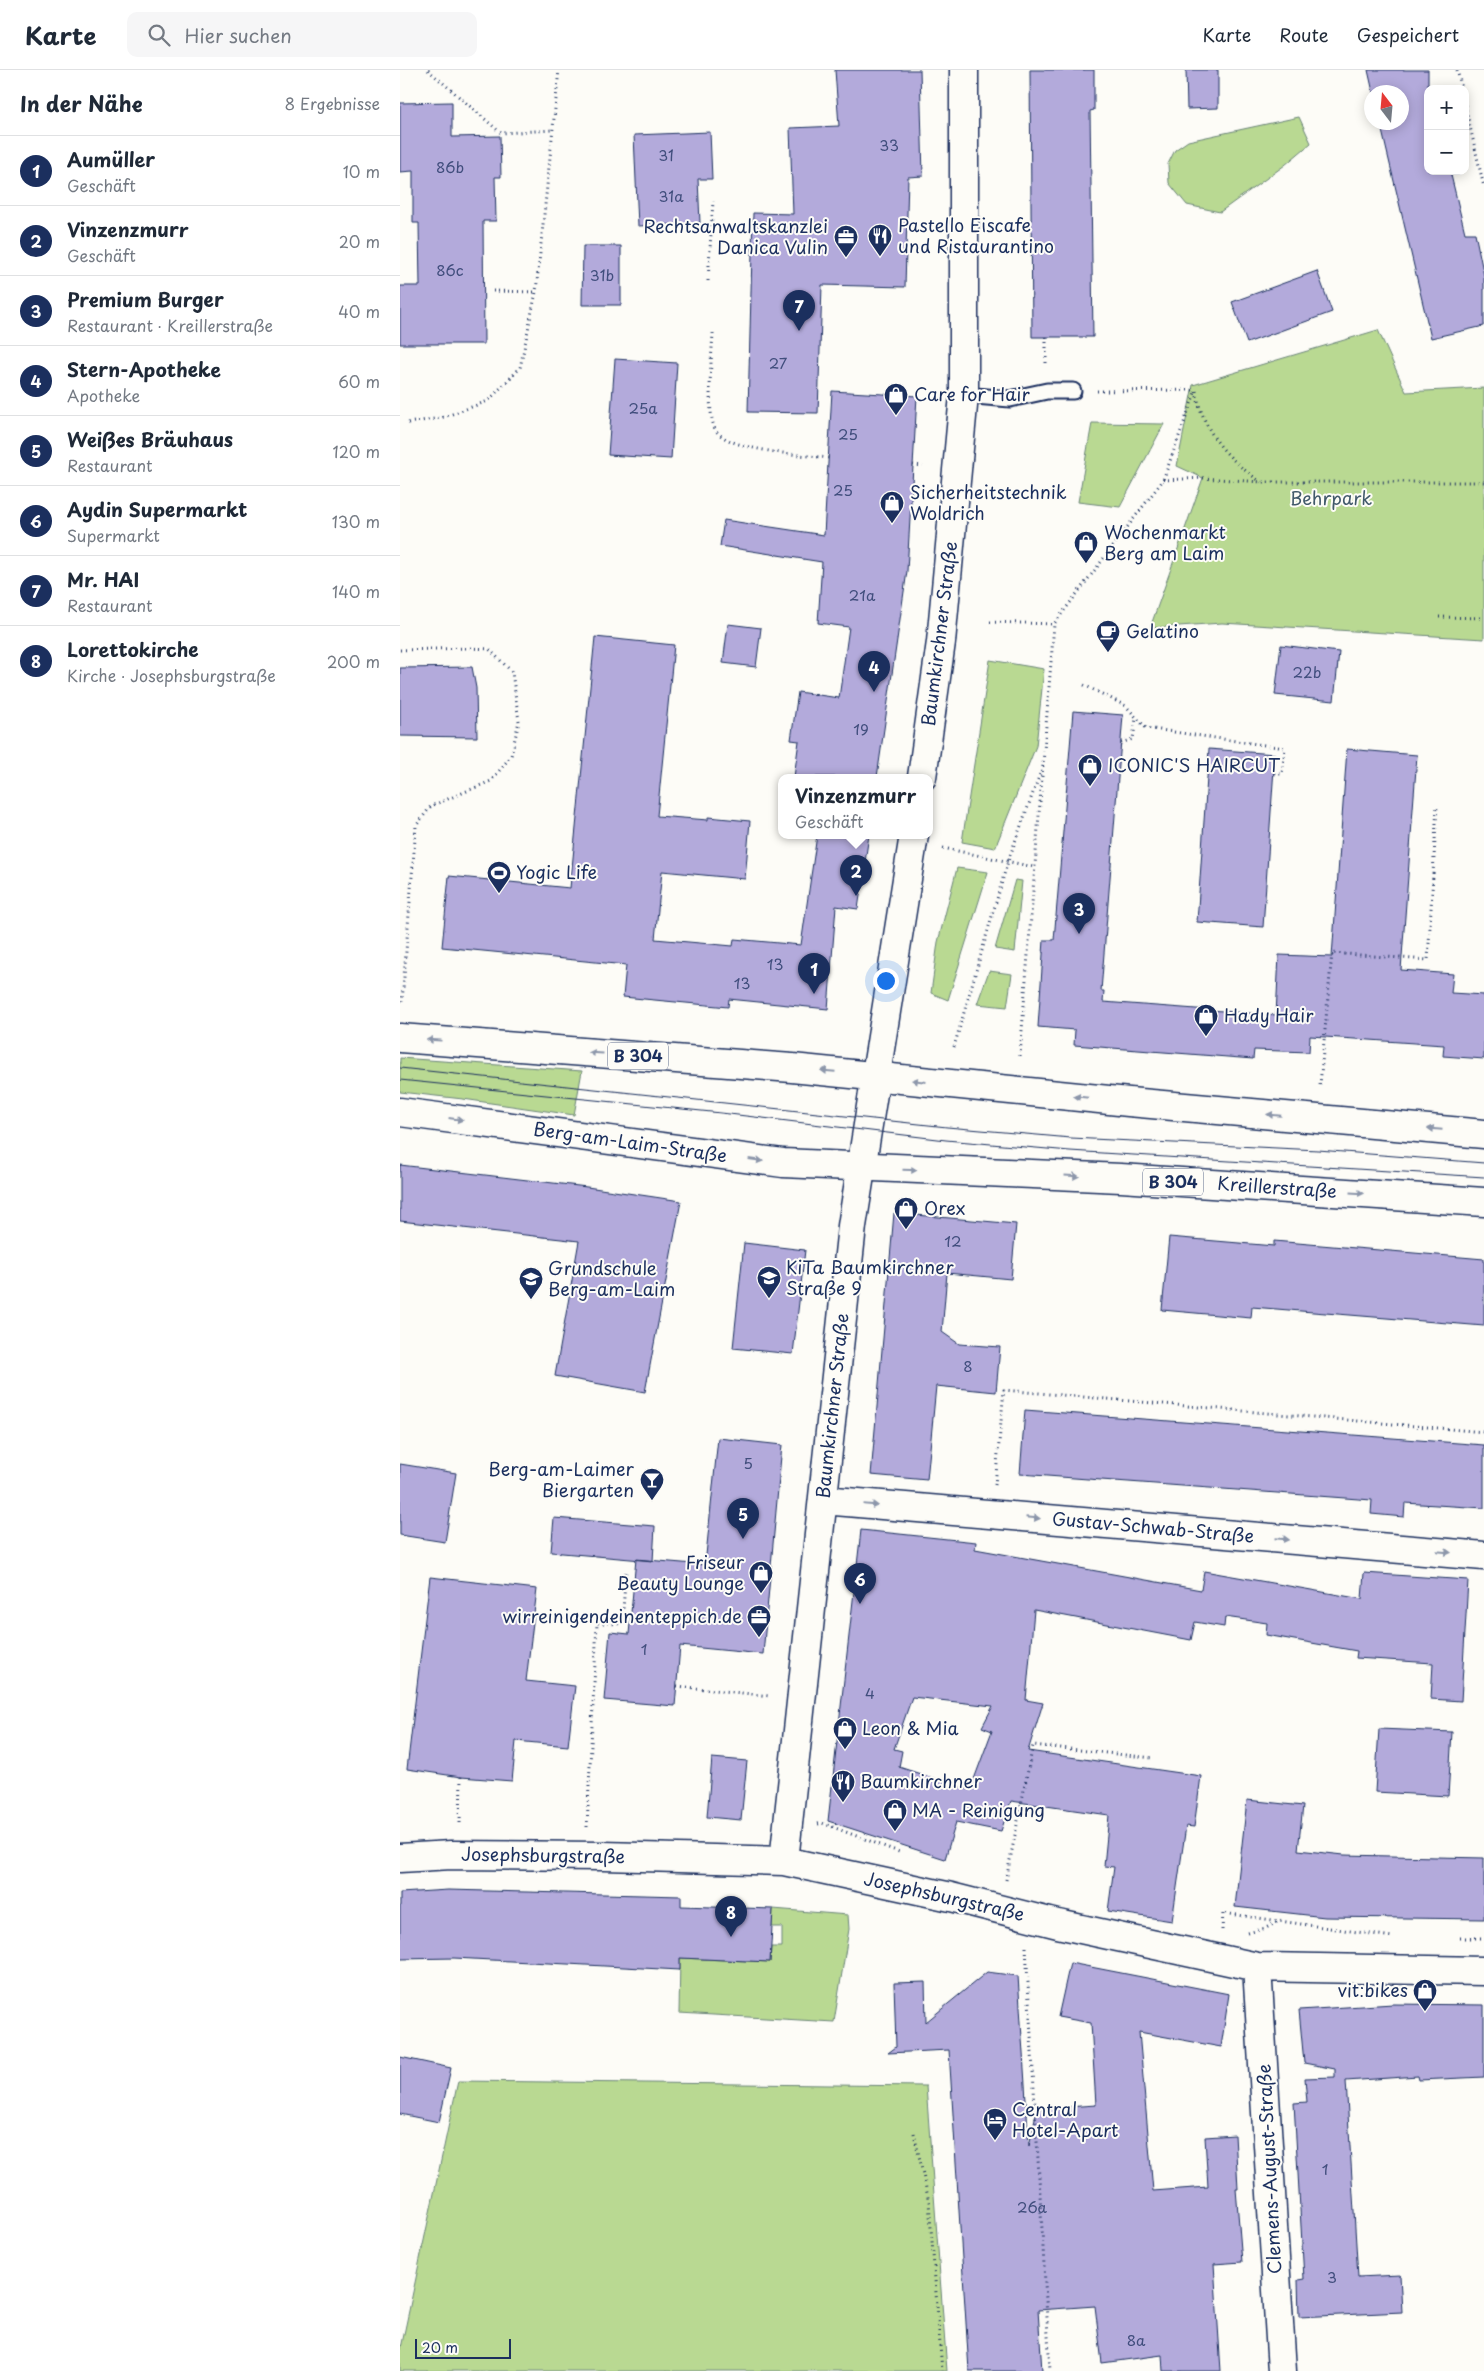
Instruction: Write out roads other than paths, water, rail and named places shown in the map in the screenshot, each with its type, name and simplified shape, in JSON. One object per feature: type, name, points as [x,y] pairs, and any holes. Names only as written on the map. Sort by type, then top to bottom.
[{"type":"main road","name":"Baumkirchner Straße","points":[[922,774],[941,642],[964,395],[964,70]]},
{"type":"main road","name":"Baumkirchner Straße","points":[[784,1861],[852,1226],[913,839]]},
{"type":"main road","name":"B 304","points":[[400,1038],[876,1076],[1129,1102],[1484,1134]]},
{"type":"main road","name":"Berg-am-Laim-Straße","points":[[400,1112],[783,1163],[861,1168]]},
{"type":"main road","name":"Kreillerstraße","points":[[861,1168],[1121,1178],[1484,1202]]},
{"type":"main road","name":"Gustav-Schwab-Straße","points":[[823,1500],[1484,1556]]},
{"type":"main road","name":"Josephsburgstraße","points":[[400,1858],[451,1855],[604,1856],[784,1861],[950,1897],[1058,1924],[1257,1967],[1484,1971]]},
{"type":"main road","name":"Clemens-August-Straße","points":[[1257,1967],[1282,2371]]},
{"type":"lane","points":[[964,395],[1010,399],[1047,391],[1073,391]]},
{"type":"tram line","points":[[400,1068],[947,1127],[1071,1138],[1318,1150],[1484,1163]]},
{"type":"tram line","points":[[400,1080],[721,1113],[946,1140],[1070,1151],[1484,1177]]},
{"type":"place","name":"Pastello Eiscafe und Ristaurantino","points":[[880,257]]},
{"type":"place","name":"Rechtsanwaltskanzlei Danica Vulin","points":[[846,258]]},
{"type":"place","name":"Mr. HAI","points":[[799,331]]},
{"type":"place","name":"Care for Hair","points":[[896,416]]},
{"type":"place","name":"Sicherheitstechnik Woldrich","points":[[892,524]]},
{"type":"place","name":"Wochenmarkt Berg am Laim","points":[[1086,564]]},
{"type":"place","name":"Gelatino","points":[[1108,653]]},
{"type":"place","name":"Stern-Apotheke","points":[[874,692]]},
{"type":"place","name":"ICONIC'S HAIRCUT","points":[[1090,787]]},
{"type":"place","name":"Yogic Life","points":[[499,894]]},
{"type":"place","name":"Vinzenzmurr","points":[[856,896]]},
{"type":"place","name":"Premium Burger","points":[[1079,934]]},
{"type":"place","name":"Aumüller","points":[[814,994]]},
{"type":"place","name":"Hady Hair","points":[[1206,1037]]},
{"type":"place","name":"Orex","points":[[906,1230]]},
{"type":"place","name":"KiTa Baumkirchner Straße 9","points":[[769,1299]]},
{"type":"place","name":"Grundschule Berg-am-Laim","points":[[531,1300]]},
{"type":"place","name":"Berg-am-Laimer Biergarten","points":[[652,1501]]},
{"type":"place","name":"Weißes Bräuhaus","points":[[743,1539]]},
{"type":"place","name":"Friseur Beauty Lounge","points":[[761,1594]]},
{"type":"place","name":"Aydin Supermarkt","points":[[860,1604]]},
{"type":"place","name":"wirreinigendeinenteppich.de","points":[[759,1638]]},
{"type":"place","name":"Leon & Mia","points":[[845,1750]]},
{"type":"place","name":"Baumkirchner","points":[[843,1803]]},
{"type":"place","name":"MA - Reinigung","points":[[895,1832]]},
{"type":"place","name":"Lorettokirche","points":[[731,1937]]},
{"type":"place","name":"vit:bikes","points":[[1425,2012]]},
{"type":"place","name":"Central Hotel-Apart","points":[[995,2141]]},
{"type":"park label","name":"Behrpark","points":[[1331,499]]}]
